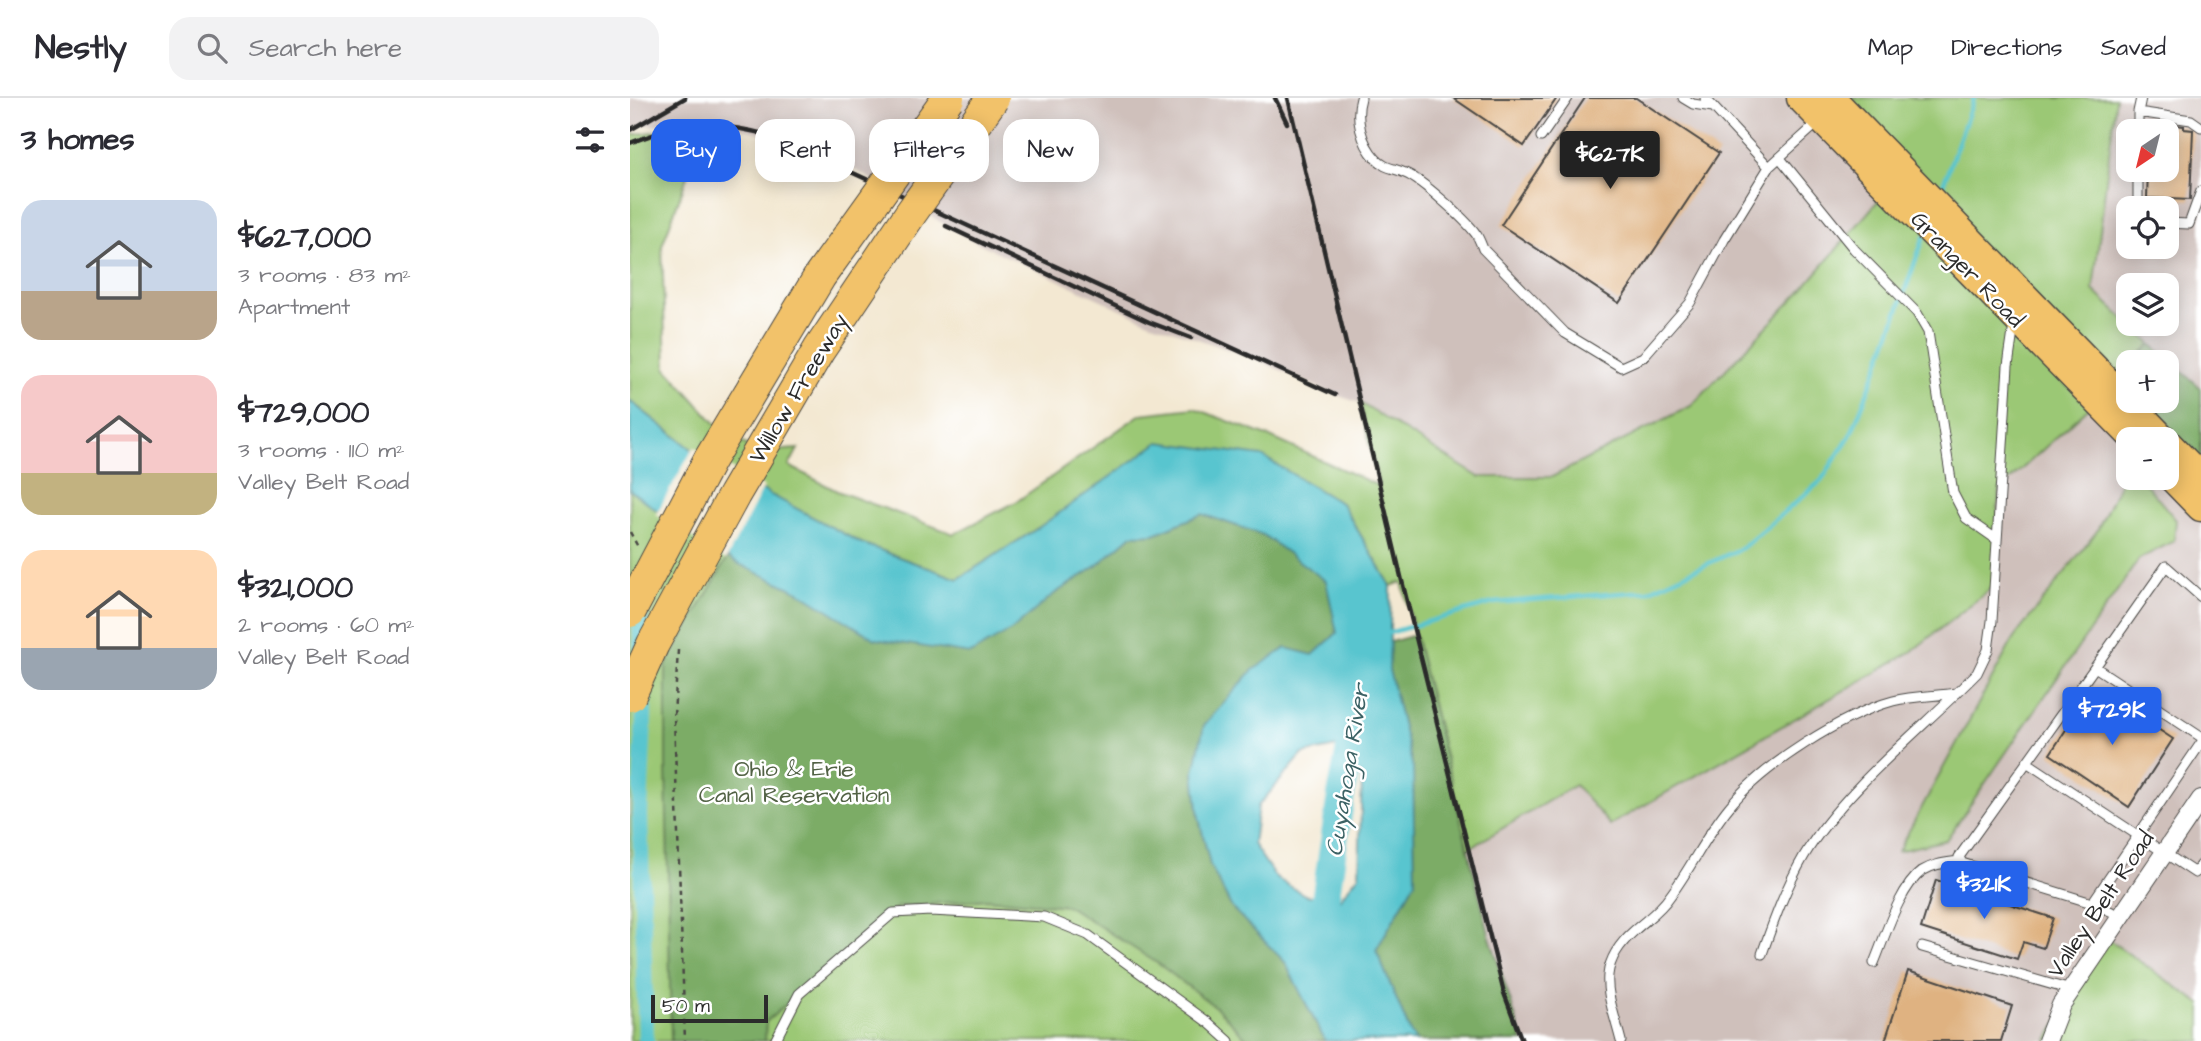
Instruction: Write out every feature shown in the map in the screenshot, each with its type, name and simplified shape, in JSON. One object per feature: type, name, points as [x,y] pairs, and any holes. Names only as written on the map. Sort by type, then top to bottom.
[{"type":"highway","name":"Willow Freeway","points":[[630,611],[710,459],[820,275],[947,98]]},
{"type":"highway","name":"Willow Freeway","points":[[630,695],[653,644],[728,506],[819,350],[911,212],[993,98]]},
{"type":"main road","name":"Granger Road","points":[[1801,98],[1833,105],[1892,177],[2022,309],[2150,427]]},
{"type":"main road","name":"Granger Road","points":[[2022,309],[2125,427]]},
{"type":"main road","name":"Granger Road","points":[[2179,455],[2201,478]]},
{"type":"main road","points":[[2179,484],[2201,507]]},
{"type":"street","name":"Valley Belt Road","points":[[2048,1041],[2061,1005],[2201,799]]},
{"type":"lane","points":[[1361,98],[1357,112],[1360,130],[1376,159],[1388,169],[1406,173],[1429,188],[1475,232],[1483,249],[1565,333],[1621,367],[1643,356],[1690,303],[1724,240],[1769,167],[1833,105]]},
{"type":"lane","points":[[1541,137],[1568,98]]},
{"type":"lane","points":[[1683,98],[1693,104],[1713,107]]},
{"type":"lane","points":[[1705,98],[1769,167]]},
{"type":"lane","points":[[2138,119],[2141,98]]},
{"type":"lane","points":[[2138,112],[2191,120],[2201,127]]},
{"type":"lane","points":[[1780,158],[1854,249],[1917,313],[1928,332],[1954,494],[1966,518],[1996,539]]},
{"type":"lane","points":[[2179,224],[2189,224],[2201,191]]},
{"type":"lane","points":[[1762,954],[1784,896],[1804,855],[1827,822],[1977,673],[1988,650],[2008,366],[2022,309]]},
{"type":"lane","points":[[1959,861],[1959,857],[2166,566],[2201,597]]},
{"type":"lane","points":[[2095,667],[2201,737]]},
{"type":"lane","points":[[1621,1041],[1608,990],[1608,967],[1616,949],[1670,897],[1729,806],[1751,783],[1847,719],[1894,701],[1957,693]]},
{"type":"lane","points":[[2092,903],[2201,743]]},
{"type":"lane","points":[[2028,763],[2195,873],[2201,865]]},
{"type":"lane","points":[[1874,963],[1912,881],[1934,865],[1959,861],[2092,903],[2121,916]]},
{"type":"lane","points":[[775,1041],[799,994],[893,913],[931,911],[1044,918],[1088,936],[1209,1023],[1229,1041]]},
{"type":"lane","points":[[1922,947],[2071,990]]},
{"type":"path","points":[[630,532],[640,552]]},
{"type":"path","points":[[678,639],[674,716],[685,1041]]},
{"type":"shaded area","points":[[630,98],[1842,98],[1889,188],[1800,292],[1691,406],[1552,477],[1479,477],[1360,403],[1333,394],[1258,360],[1149,322],[965,237],[876,182],[989,182],[989,119],[869,119],[869,178],[855,170],[855,119],[755,119],[755,132],[741,128],[741,119],[651,119],[651,125],[640,125],[630,130]]},
{"type":"shaded area","points":[[2116,98],[2201,98],[2201,388],[2179,368],[2179,350],[2158,350],[2142,336],[2179,336],[2179,273],[2116,273],[2116,312],[2093,290]]},
{"type":"shaded area","points":[[2097,400],[2118,427],[2116,427],[2116,490],[2179,489],[2201,507],[2201,1004],[2106,938],[2047,1041],[1523,1041],[1489,934],[1468,849],[1575,785],[1610,825],[1999,490]]},
{"type":"green space","points":[[1842,98],[2116,98],[2093,290],[2116,311],[2116,336],[2142,336],[2151,344],[2145,350],[2116,350],[2116,380],[1999,490],[1994,586],[1911,652],[1610,825],[1575,785],[1468,849],[1402,582],[1391,586],[1342,504],[1262,457],[1038,528],[958,579],[861,543],[773,497],[738,563],[799,592],[970,654],[1285,642],[1194,772],[1199,818],[1210,865],[1325,1041],[630,1041],[630,484],[693,450],[630,401],[630,135],[651,132],[651,182],[685,182],[662,246],[666,368],[725,434],[760,452],[798,449],[789,466],[837,491],[954,534],[1016,502],[1141,414],[1194,408],[1270,437],[1379,486],[1360,403],[1479,477],[1552,477],[1691,406],[1800,292],[1889,188]]},
{"type":"green space","points":[[2151,344],[2158,350],[2145,350]]},
{"type":"green space","points":[[2179,369],[2201,388],[2201,478],[2179,456],[2179,427],[2151,427],[2137,413],[2179,413]]},
{"type":"green space","points":[[2117,490],[2151,490],[2176,520],[2174,541],[2139,559],[1946,840],[1898,851],[2014,638],[2097,531]]},
{"type":"green space","name":"Ohio & Erie Canal Reservation","points":[[1202,514],[1263,535],[1327,581],[1337,633],[1313,655],[1286,648],[1194,772],[1199,818],[1210,865],[1232,908],[1285,962],[1325,1041],[1249,1041],[1218,1009],[1160,965],[1068,906],[987,899],[897,907],[766,1022],[765,1041],[671,1041],[666,665],[728,557],[799,592],[1054,594],[1094,568],[1132,535],[1154,534]]},
{"type":"green space","points":[[1415,635],[1489,934],[1523,1041],[1416,1041],[1376,950],[1415,882],[1413,768],[1389,670],[1390,642]]},
{"type":"green space","points":[[2106,938],[2201,1004],[2201,1041],[2047,1041]]},
{"type":"water","points":[[630,401],[693,450],[773,496],[861,543],[958,579],[1038,528],[1159,442],[1262,456],[1342,504],[1391,586],[1389,670],[1413,768],[1415,882],[1376,950],[1416,1041],[1325,1041],[1285,962],[1232,908],[1210,865],[1199,818],[1194,772],[1204,725],[1253,670],[1286,648],[1313,655],[1337,633],[1326,581],[1263,535],[1202,514],[1154,534],[1132,535],[1094,568],[1054,594],[1012,630],[970,654],[875,639],[799,592],[737,563],[630,490]],"holes":[[[1336,747],[1354,759],[1362,777],[1359,875],[1338,901],[1305,895],[1276,878],[1253,844],[1258,806],[1303,754]]]},
{"type":"pier","points":[[694,447],[764,487],[726,560],[656,514]]},
{"type":"building","points":[[1453,98],[1557,98],[1524,146]]},
{"type":"building","points":[[1585,98],[1636,98],[1719,153],[1619,303],[1501,225]]},
{"type":"building","points":[[2179,125],[2193,130],[2190,200],[2179,199],[2179,196],[2147,196],[2148,182],[2179,182]]},
{"type":"building","points":[[2094,687],[2173,739],[2129,807],[2050,754]]},
{"type":"building","points":[[1936,880],[2053,918],[2043,948],[2023,942],[2017,959],[1921,928]]},
{"type":"building","points":[[1908,971],[2012,1006],[2001,1041],[1885,1041]]},
{"type":"waterway","points":[[1939,196],[1974,98]]},
{"type":"waterway","points":[[1385,634],[1493,603],[1648,591],[1742,548],[1821,481],[1851,434],[1924,237]]},
{"type":"waterway","points":[[635,603],[640,615],[642,653]]},
{"type":"waterway","points":[[643,683],[640,814],[646,1041]]},
{"type":"waterway","name":"Cuyahoga River","points":[[1323,934],[1321,928],[1341,795],[1356,719]]},
{"type":"railway","points":[[630,130],[685,98]]},
{"type":"railway","points":[[1275,98],[1287,123]]},
{"type":"railway","points":[[1288,98],[1402,581],[1504,993],[1522,1041]]},
{"type":"railway","points":[[630,143],[667,131],[702,126],[737,128],[775,137],[1335,395]]},
{"type":"railway","points":[[946,226],[1149,322],[1191,338]]}]
